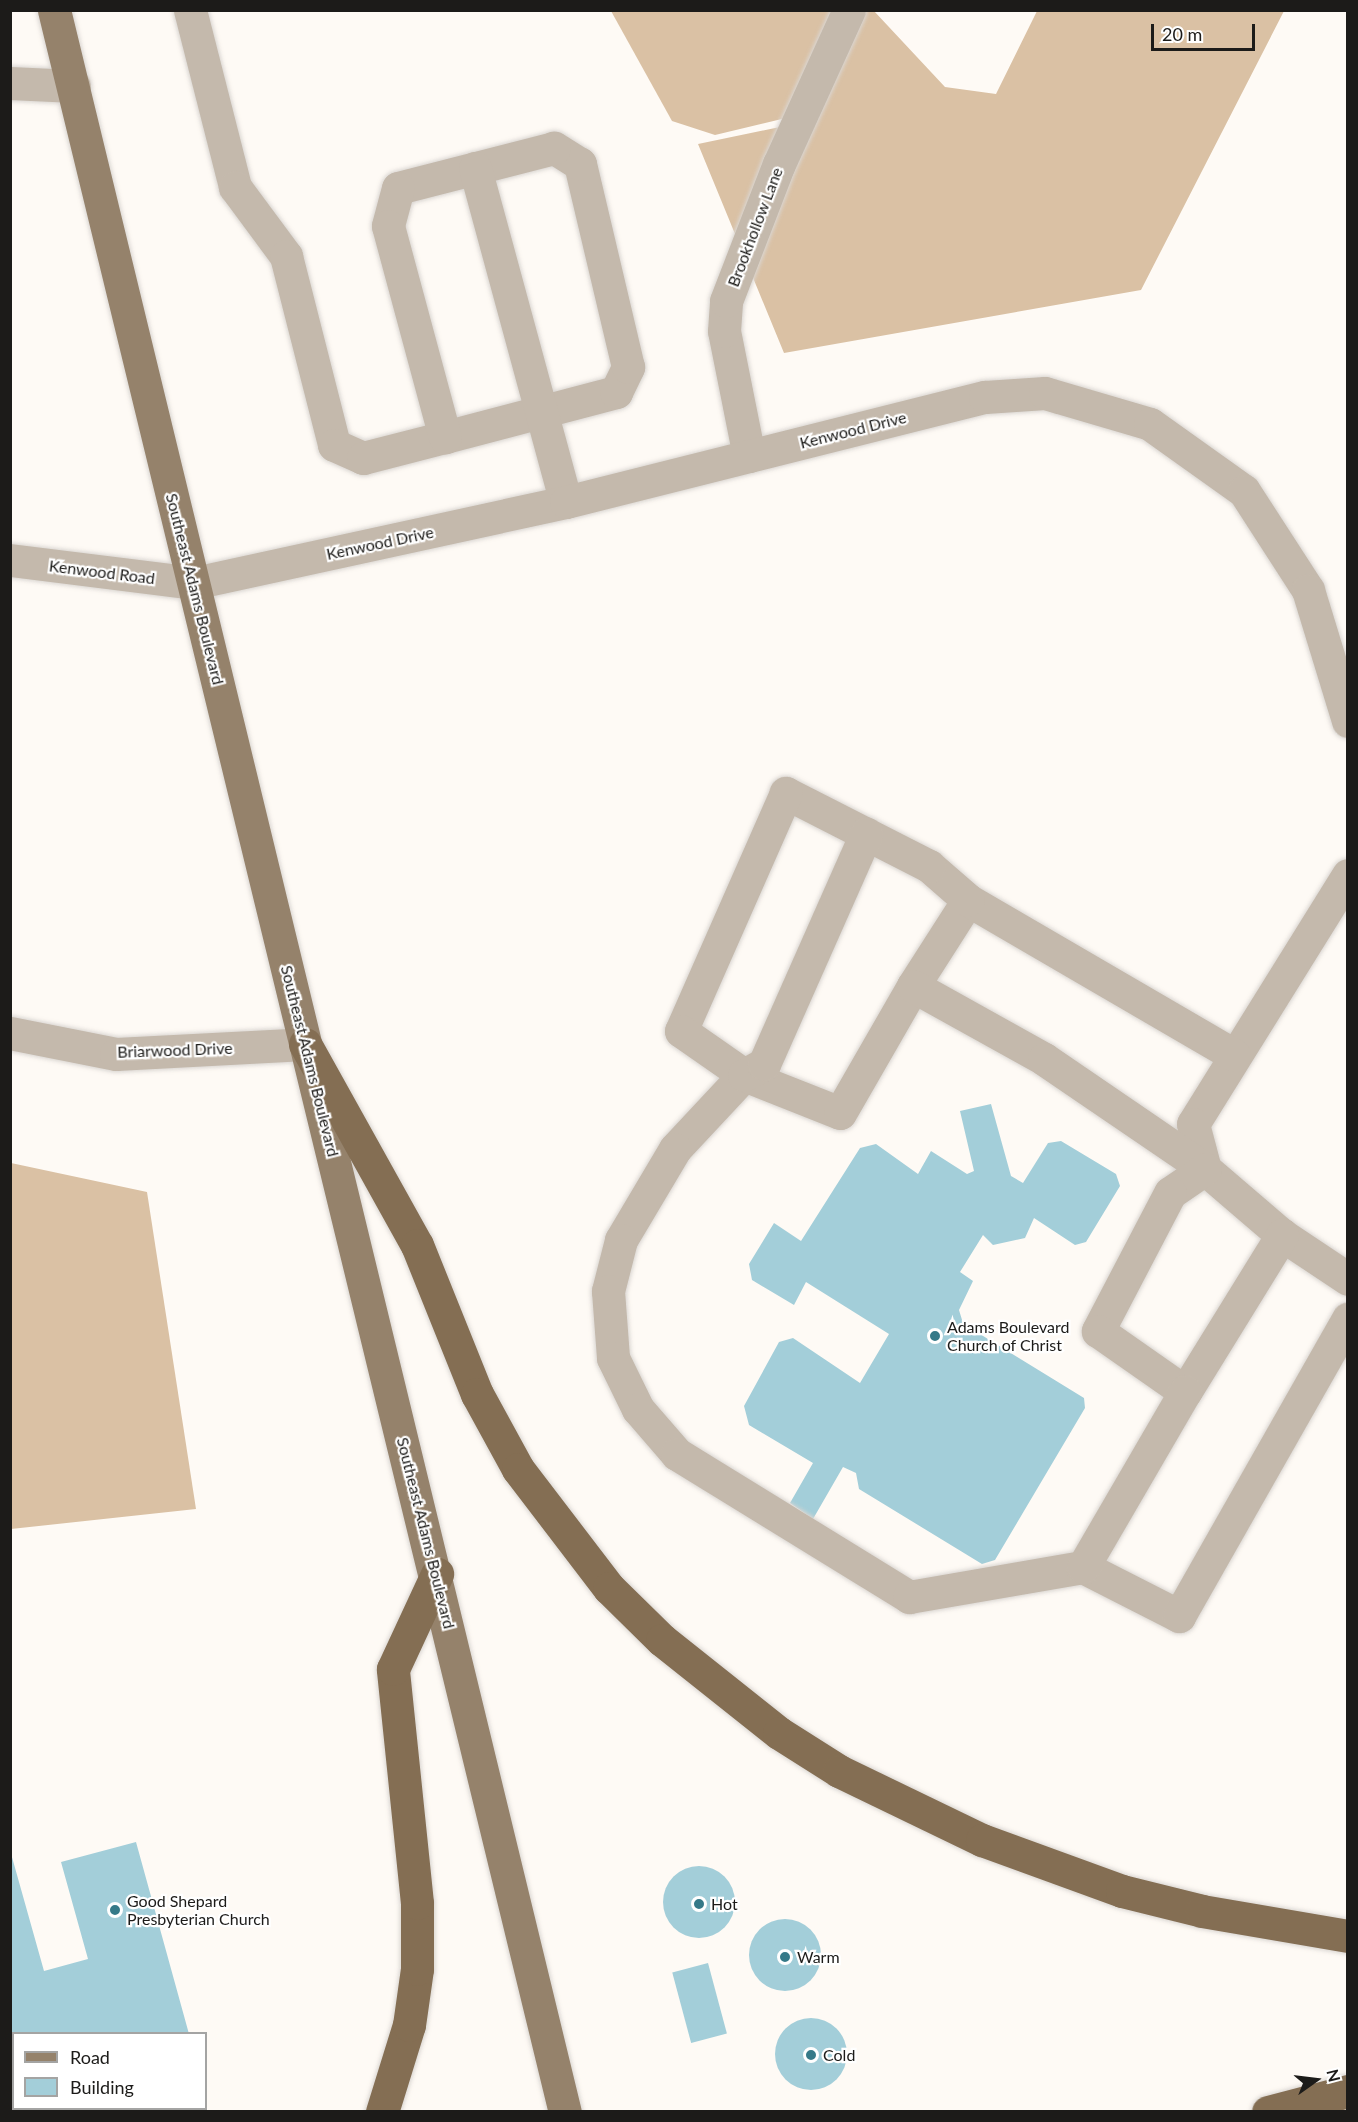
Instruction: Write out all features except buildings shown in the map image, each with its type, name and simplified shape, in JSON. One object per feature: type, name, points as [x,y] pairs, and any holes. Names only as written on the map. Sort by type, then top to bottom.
[{"type":"highway","points":[[305,1044],[417,1245],[477,1394],[518,1469],[609,1588],[662,1640],[778,1734],[878,1791],[982,1840],[1122,1891],[1202,1911],[1347,1936]]},
{"type":"highway","points":[[382,2112],[409,2025],[417,1969],[417,1903],[393,1669],[437,1574]]},
{"type":"highway","points":[[1268,2112],[1347,2091]]},
{"type":"main road","name":"Southeast Adams Boulevard","points":[[54,10],[305,1044],[437,1574],[565,2112]]},
{"type":"street","points":[[190,10],[235,187],[286,256],[334,445],[363,458],[445,437],[616,392],[628,367],[580,164],[554,148],[398,188],[388,225],[445,437]]},
{"type":"street","name":"Brookhollow Lane","points":[[749,456],[724,331],[726,301],[779,164],[849,10]]},
{"type":"street","points":[[10,83],[74,86]]},
{"type":"street","points":[[475,168],[566,502]]},
{"type":"street","name":"Kenwood Drive","points":[[194,583],[566,502],[984,397],[1045,393],[1150,424],[1244,490],[1288,552],[1308,590],[1347,721]]},
{"type":"street","name":"Kenwood Road","points":[[10,560],[194,583]]},
{"type":"street","points":[[968,900],[913,986],[840,1113],[744,1075],[681,1031],[786,793],[928,866],[968,900],[1234,1055]]},
{"type":"street","points":[[866,834],[764,1064],[744,1075],[675,1149],[621,1240],[608,1291],[613,1358],[638,1409],[677,1454],[909,1597],[1083,1567],[1179,1616],[1347,1319]]},
{"type":"street","points":[[1205,1168],[1193,1124],[1347,875]]},
{"type":"street","points":[[913,986],[1044,1059],[1205,1168],[1282,1235],[1347,1279]]},
{"type":"street","name":"Briarwood Drive","points":[[10,1033],[116,1054],[305,1044]]},
{"type":"street","points":[[1185,1392],[1098,1331],[1170,1193],[1205,1168]]},
{"type":"street","points":[[1083,1567],[1185,1392],[1282,1235]]},
{"type":"shaded area","points":[[611,11],[843,11],[786,118],[715,135],[672,121]]},
{"type":"shaded area","points":[[852,11],[874,11],[945,87],[996,94],[1037,11],[1284,11],[1141,290],[784,353],[698,144],[818,119]]},
{"type":"shaded area","points":[[11,1163],[147,1192],[196,1509],[11,1529]]},
{"type":"place","name":"Adams Boulevard Church of Christ","points":[[935,1336]]},
{"type":"place","name":"Hot","points":[[699,1904]]},
{"type":"place","name":"Good Shepard Presbyterian Church","points":[[115,1910]]},
{"type":"place","name":"Warm","points":[[785,1957]]},
{"type":"place","name":"Cold","points":[[811,2055]]}]
